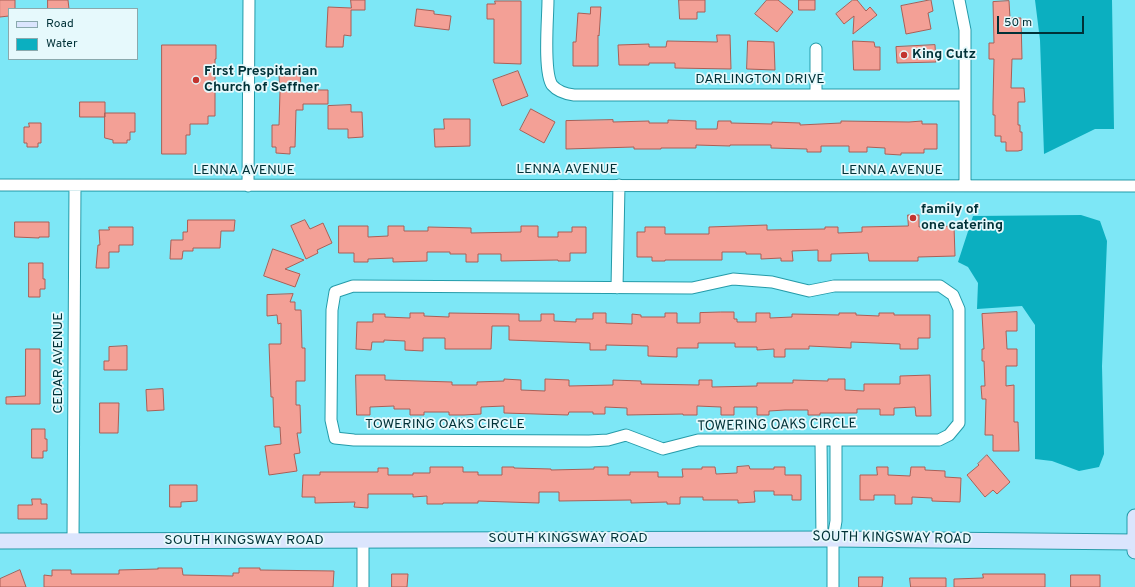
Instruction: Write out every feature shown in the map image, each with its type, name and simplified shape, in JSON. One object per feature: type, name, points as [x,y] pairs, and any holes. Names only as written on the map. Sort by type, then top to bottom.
[{"type":"street","points":[[248,186],[249,0]]},
{"type":"street","name":"DARLINGTON DRIVE","points":[[548,0],[548,70],[552,84],[564,94],[965,96]]},
{"type":"street","points":[[959,0],[965,30],[965,186]]},
{"type":"street","points":[[816,49],[816,95]]},
{"type":"street","name":"LENNA AVENUE","points":[[0,185],[1135,186]]},
{"type":"street","points":[[617,288],[619,185]]},
{"type":"street","name":"CEDAR AVENUE","points":[[73,541],[75,186]]},
{"type":"street","name":"TOWERING OAKS CIRCLE","points":[[733,280],[772,282],[809,291],[834,286],[940,286],[953,294],[959,308],[959,423],[949,435],[939,440],[821,440],[698,440],[663,449],[626,435],[608,440],[589,441],[362,440],[335,438],[331,420],[332,310],[335,292],[353,286],[692,288],[733,280]]},
{"type":"street","points":[[821,440],[827,538],[833,587]]},
{"type":"street","points":[[827,538],[836,521],[836,440]]},
{"type":"street","points":[[1135,517],[1135,551]]},
{"type":"street","name":"SOUTH KINGSWAY ROAD","points":[[0,541],[827,538],[1135,542]]},
{"type":"street","points":[[363,540],[363,587]]},
{"type":"water","points":[[1035,0],[1112,0],[1114,129],[1095,129],[1044,154],[1040,40]]},
{"type":"water","points":[[1081,215],[1100,221],[1107,241],[1102,366],[1104,454],[1099,467],[1079,471],[1052,461],[1035,459],[1035,325],[1022,306],[977,309],[978,283],[968,267],[958,262],[973,216]]},
{"type":"building","points":[[0,0],[15,0],[15,8],[8,8],[8,16],[0,17]]},
{"type":"building","points":[[48,0],[68,0],[69,8],[48,8]]},
{"type":"building","points":[[351,0],[365,0],[365,10],[351,10],[351,36],[344,35],[343,47],[326,47],[328,7],[351,8]]},
{"type":"building","points":[[679,0],[705,0],[705,12],[697,12],[697,19],[680,19]]},
{"type":"building","points":[[767,0],[778,0],[793,12],[777,32],[755,14]]},
{"type":"building","points":[[799,0],[815,0],[815,10],[799,10]]},
{"type":"building","points":[[853,0],[857,0],[866,11],[870,7],[877,15],[853,34],[854,16],[844,24],[836,14]]},
{"type":"building","points":[[931,0],[933,11],[928,13],[931,29],[906,34],[901,6]]},
{"type":"building","points":[[495,1],[521,1],[521,64],[494,63],[494,19],[487,19],[487,4],[495,4]]},
{"type":"building","points":[[1009,1],[1010,18],[1021,18],[1022,59],[1012,59],[1011,88],[1024,88],[1025,102],[1018,102],[1018,125],[1020,125],[1020,132],[1022,132],[1022,150],[1018,151],[1006,151],[1006,142],[1001,142],[1001,136],[995,136],[995,115],[993,115],[994,59],[989,59],[989,43],[994,43],[993,2]]},
{"type":"building","points":[[591,7],[601,7],[599,36],[598,35],[598,66],[573,66],[573,42],[576,42],[578,13],[590,14]]},
{"type":"building","points":[[417,9],[434,11],[434,14],[451,16],[449,30],[415,26]]},
{"type":"building","points":[[717,35],[730,35],[731,69],[675,68],[675,63],[619,65],[618,45],[649,44],[649,47],[666,47],[667,41],[717,42]]},
{"type":"building","points":[[748,41],[774,42],[775,70],[747,69]]},
{"type":"building","points":[[853,41],[874,42],[875,47],[880,47],[880,70],[854,70]]},
{"type":"building","points":[[162,45],[216,45],[215,116],[208,116],[208,124],[190,124],[190,135],[186,135],[186,154],[162,154]]},
{"type":"building","points":[[935,45],[936,62],[897,63],[896,47]]},
{"type":"building","points":[[279,69],[300,69],[301,90],[328,90],[328,104],[303,104],[303,110],[296,110],[295,147],[290,147],[290,154],[276,153],[276,147],[272,147],[272,125],[279,125]]},
{"type":"building","points":[[518,71],[528,96],[502,106],[493,80]]},
{"type":"building","points":[[80,102],[105,102],[105,117],[80,117]]},
{"type":"building","points":[[351,105],[351,112],[362,112],[363,137],[348,138],[348,129],[328,129],[328,106]]},
{"type":"building","points":[[531,109],[555,122],[544,143],[520,130]]},
{"type":"building","points":[[105,113],[135,113],[135,132],[130,132],[130,140],[127,140],[127,143],[113,143],[113,140],[105,138]]},
{"type":"building","points":[[444,119],[470,119],[470,146],[435,147],[434,129],[444,129]]},
{"type":"building","points":[[613,120],[613,122],[649,121],[649,123],[668,123],[668,120],[696,121],[696,129],[717,129],[718,121],[731,121],[731,123],[772,124],[772,122],[800,123],[800,125],[841,123],[841,121],[922,121],[922,124],[937,124],[937,149],[924,149],[924,153],[901,153],[901,155],[885,154],[885,148],[867,147],[867,152],[849,152],[849,146],[821,146],[821,152],[807,152],[807,149],[771,148],[771,145],[696,145],[696,148],[661,149],[634,149],[634,147],[566,149],[566,121]]},
{"type":"building","points":[[29,123],[41,123],[41,143],[38,143],[38,147],[27,147],[27,143],[24,143],[24,127],[29,127]]},
{"type":"building","points":[[908,215],[919,215],[919,227],[954,226],[955,256],[918,257],[918,261],[869,261],[868,253],[831,254],[831,261],[818,261],[818,250],[792,251],[793,261],[781,261],[781,258],[761,259],[761,254],[746,254],[746,252],[722,252],[722,260],[652,261],[652,257],[637,257],[637,232],[645,232],[645,227],[665,227],[665,234],[709,234],[709,227],[767,225],[767,230],[825,229],[825,227],[838,227],[838,233],[862,232],[862,227],[908,226]]},
{"type":"building","points":[[188,220],[235,220],[234,231],[221,231],[220,248],[193,248],[193,251],[183,251],[182,259],[170,259],[171,240],[183,240],[183,232],[187,232]]},
{"type":"building","points":[[305,220],[310,229],[323,223],[332,243],[317,250],[318,253],[306,259],[291,226]]},
{"type":"building","points":[[15,222],[49,222],[49,237],[15,237]]},
{"type":"building","points":[[339,226],[368,226],[368,237],[388,236],[388,226],[404,226],[404,231],[428,231],[428,227],[471,228],[471,233],[521,232],[521,226],[538,226],[538,237],[558,237],[558,232],[572,232],[572,227],[586,227],[586,253],[570,253],[570,261],[501,261],[501,254],[478,254],[478,262],[466,262],[466,254],[427,252],[427,261],[393,262],[393,258],[368,259],[368,262],[354,262],[354,253],[339,253]]},
{"type":"building","points":[[109,227],[133,227],[133,245],[119,245],[119,252],[109,252],[109,268],[96,268],[98,245],[100,245],[99,230],[109,230]]},
{"type":"building","points":[[273,249],[304,260],[285,269],[300,274],[295,287],[264,276]]},
{"type":"building","points":[[29,263],[43,263],[43,279],[45,279],[45,289],[40,289],[40,297],[29,297]]},
{"type":"building","points":[[293,294],[290,302],[295,302],[295,310],[301,310],[302,348],[305,348],[305,381],[296,381],[296,405],[300,405],[301,433],[297,433],[300,453],[294,454],[297,471],[269,475],[265,446],[281,444],[280,427],[274,427],[269,344],[281,344],[281,323],[278,324],[277,315],[267,316],[267,295]]},
{"type":"building","points":[[734,312],[734,319],[737,319],[737,322],[756,322],[756,313],[770,313],[770,318],[792,317],[792,314],[839,315],[839,313],[856,313],[856,315],[879,316],[879,313],[894,313],[894,315],[930,315],[930,338],[918,338],[918,349],[900,349],[900,344],[851,342],[851,348],[809,346],[809,349],[785,349],[785,357],[774,357],[774,349],[757,350],[757,347],[735,347],[735,343],[698,343],[698,348],[677,348],[677,357],[648,356],[648,346],[606,345],[606,350],[590,350],[590,343],[509,340],[509,326],[492,326],[491,349],[445,349],[445,338],[423,338],[423,351],[405,350],[405,341],[384,340],[384,342],[372,342],[371,350],[356,349],[357,322],[373,322],[373,314],[385,314],[385,317],[410,318],[410,313],[424,313],[424,316],[449,317],[449,313],[519,314],[519,321],[541,321],[541,314],[554,314],[554,321],[576,322],[576,319],[593,319],[593,313],[606,313],[606,323],[632,324],[632,314],[641,315],[641,317],[665,317],[665,313],[677,313],[677,323],[700,323],[700,313]]},
{"type":"building","points":[[1017,312],[1017,331],[1006,331],[1007,349],[1017,349],[1017,366],[1006,366],[1006,386],[1014,385],[1014,422],[1018,422],[1019,451],[993,451],[993,435],[985,435],[986,399],[982,399],[981,386],[985,386],[984,361],[982,361],[982,349],[984,349],[982,314]]},
{"type":"building","points":[[127,346],[127,370],[104,370],[104,361],[109,361],[109,347]]},
{"type":"building","points":[[26,349],[40,349],[40,404],[6,404],[6,397],[25,396]]},
{"type":"building","points":[[356,375],[385,375],[385,380],[452,382],[452,385],[477,385],[477,382],[504,381],[504,379],[521,380],[521,390],[545,391],[545,379],[569,380],[569,386],[613,385],[613,380],[641,381],[641,384],[699,385],[699,380],[712,380],[712,387],[757,386],[757,383],[793,383],[793,380],[828,381],[828,379],[845,379],[845,390],[864,391],[864,384],[900,384],[900,376],[930,375],[931,416],[916,416],[915,407],[894,408],[894,415],[880,415],[880,409],[857,409],[857,413],[820,413],[820,415],[808,415],[808,410],[785,410],[769,411],[769,415],[757,415],[757,407],[734,407],[734,415],[721,415],[721,407],[697,406],[697,415],[627,415],[627,408],[605,407],[605,414],[593,414],[593,412],[569,412],[568,415],[504,413],[504,406],[481,407],[481,414],[449,415],[449,412],[424,412],[424,415],[410,415],[410,409],[394,409],[394,406],[370,407],[370,415],[357,415]]},
{"type":"building","points":[[163,389],[164,410],[147,411],[146,390]]},
{"type":"building","points":[[100,403],[119,403],[118,433],[100,433]]},
{"type":"building","points":[[32,429],[45,429],[47,451],[43,451],[43,458],[32,458]]},
{"type":"building","points":[[987,455],[1010,482],[997,494],[993,490],[985,497],[967,475],[979,465],[978,464]]},
{"type":"building","points":[[749,466],[750,469],[774,469],[774,467],[785,467],[785,475],[801,475],[801,500],[792,500],[792,495],[774,495],[774,491],[754,491],[755,502],[738,503],[738,500],[703,500],[703,497],[680,497],[680,504],[667,504],[667,502],[631,503],[631,500],[559,501],[559,492],[539,492],[539,503],[478,501],[478,503],[427,504],[427,496],[413,497],[413,494],[368,494],[368,508],[354,507],[355,502],[315,503],[315,497],[302,497],[303,475],[320,475],[320,472],[378,472],[378,468],[388,468],[388,475],[413,475],[413,473],[430,473],[430,467],[463,467],[463,472],[478,472],[478,475],[502,475],[502,467],[551,470],[594,469],[594,467],[608,467],[608,475],[630,475],[630,472],[658,472],[658,477],[683,477],[682,469],[702,469],[702,467],[715,467],[716,474],[737,473],[737,467]]},
{"type":"building","points":[[877,467],[888,467],[888,475],[910,476],[911,467],[925,467],[925,470],[945,471],[945,477],[961,478],[960,502],[932,501],[932,498],[912,497],[912,504],[895,504],[895,495],[874,495],[874,500],[860,500],[860,475],[877,475]]},
{"type":"building","points":[[170,485],[197,485],[197,501],[181,502],[181,507],[170,507]]},
{"type":"building","points":[[32,499],[41,499],[41,504],[47,504],[47,519],[18,519],[18,505],[32,505]]},
{"type":"building","points":[[182,568],[183,575],[233,576],[233,573],[239,573],[239,568],[260,568],[260,570],[334,571],[333,587],[44,587],[44,575],[52,576],[52,570],[71,570],[71,574],[119,574],[119,570]]},
{"type":"building","points":[[20,570],[26,587],[0,587],[0,579]]},
{"type":"building","points":[[392,574],[408,574],[407,587],[392,587]]},
{"type":"building","points":[[983,574],[1045,574],[1045,587],[954,587],[954,579],[983,578]]},
{"type":"building","points":[[1071,575],[1100,575],[1100,587],[1071,587]]},
{"type":"building","points":[[859,577],[883,577],[882,587],[859,587]]},
{"type":"building","points":[[910,578],[946,578],[946,587],[911,587]]},
{"type":"place","name":"King Cutz","points":[[904,55]]},
{"type":"place","name":"First Prespitarian Church of Seffner","points":[[196,80]]},
{"type":"place","name":"family of one catering","points":[[913,218]]}]
